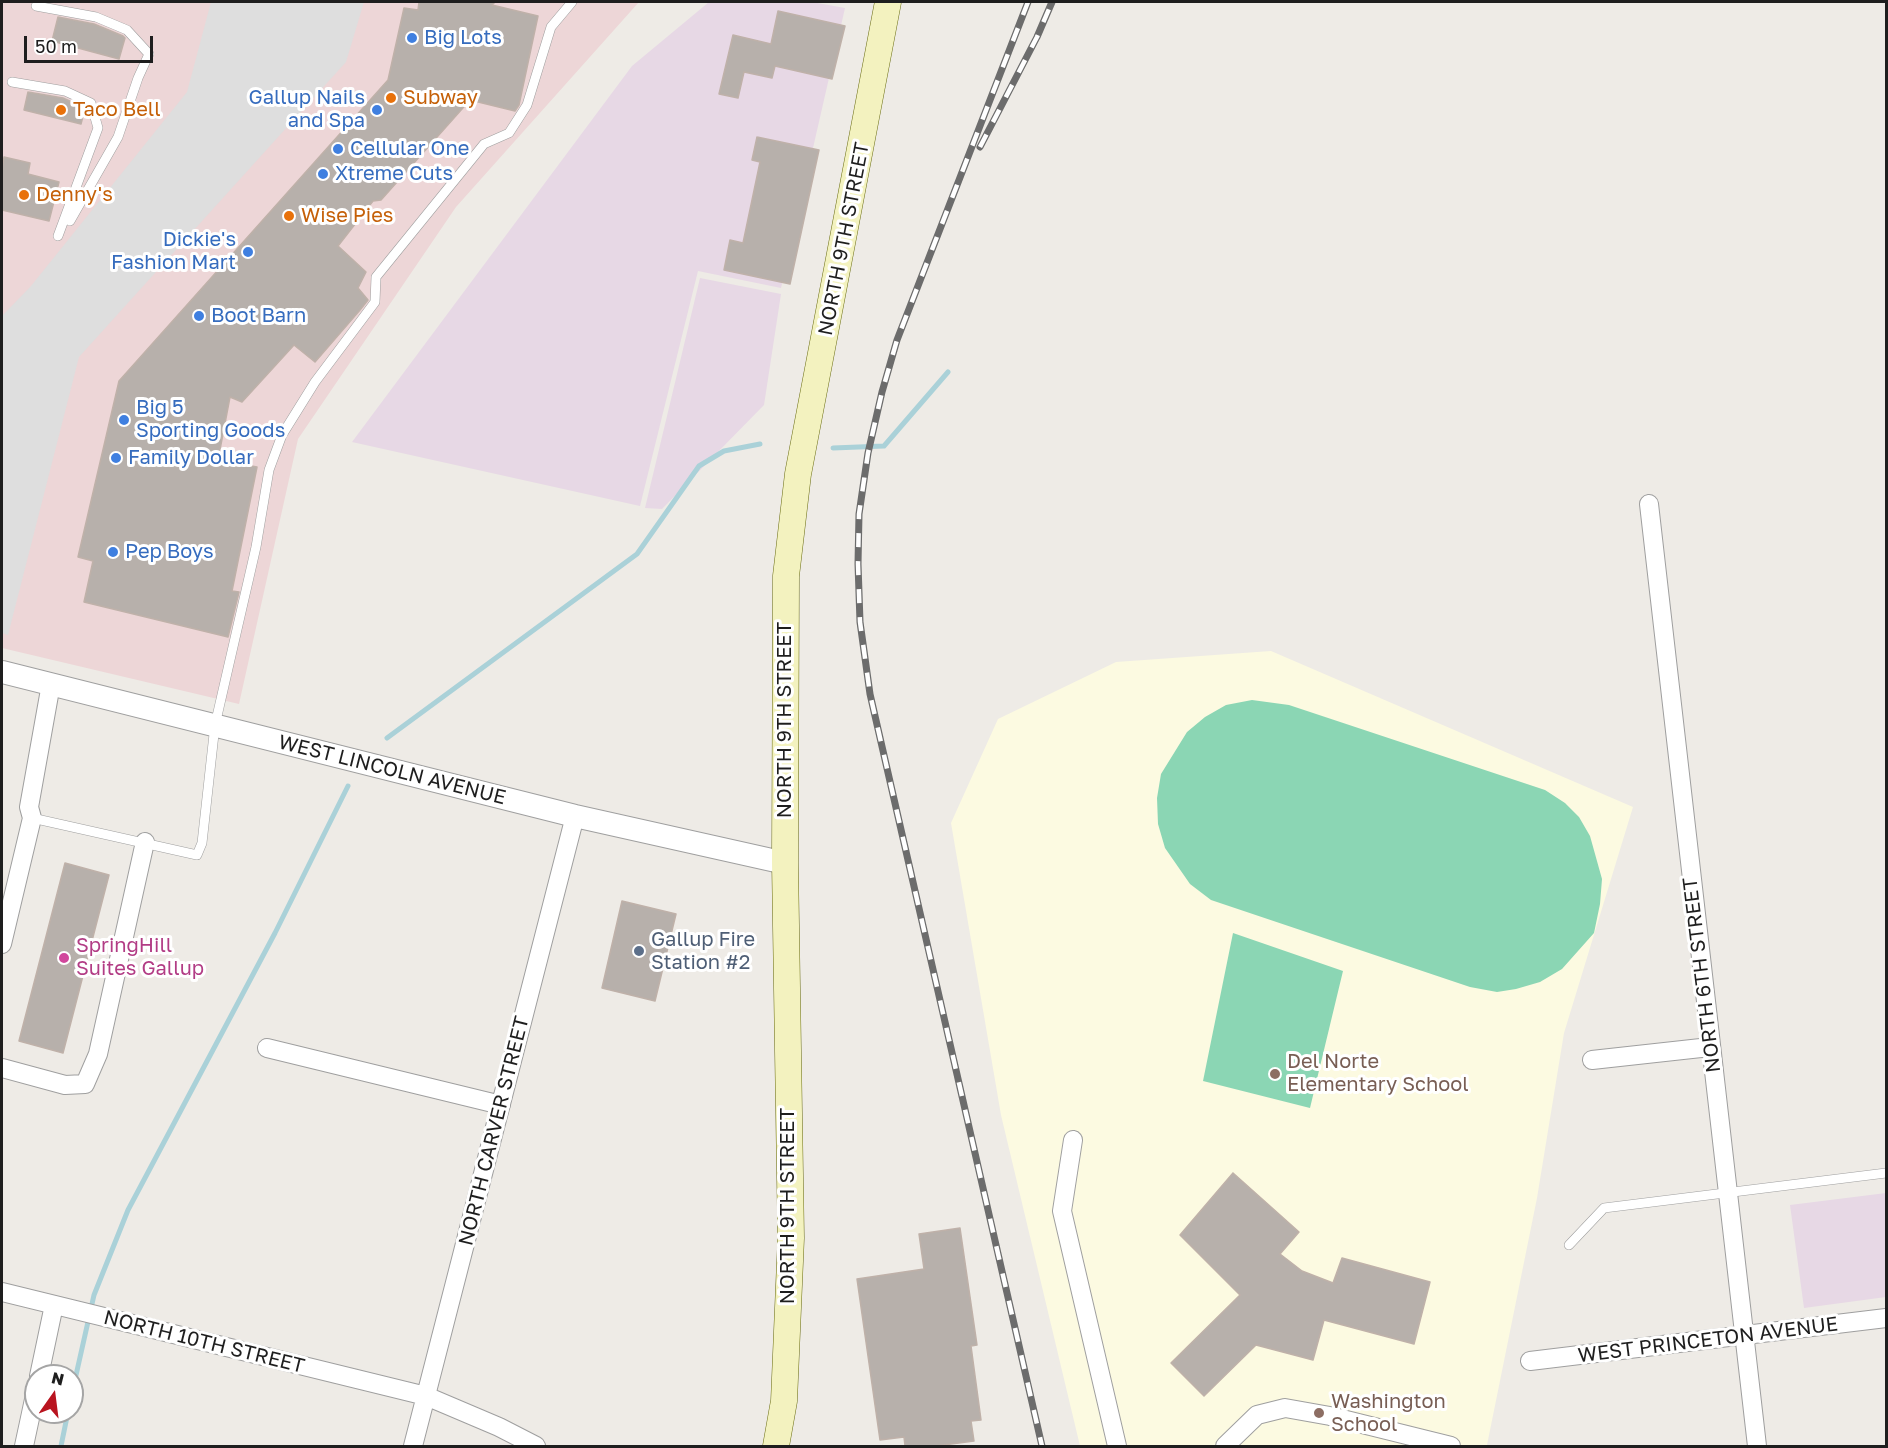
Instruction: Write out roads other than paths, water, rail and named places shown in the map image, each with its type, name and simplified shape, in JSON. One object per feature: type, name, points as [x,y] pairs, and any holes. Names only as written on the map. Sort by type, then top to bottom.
[{"type":"main road","name":"NORTH 9TH STREET","points":[[776,1446],[784,1401],[791,1238],[785,863],[786,576],[798,474],[888,2]]},
{"type":"street","name":"NORTH 6TH STREET","points":[[1649,504],[1757,1446]]},
{"type":"street","name":"WEST LINCOLN AVENUE","points":[[2,672],[575,816],[785,863]]},
{"type":"street","points":[[2,944],[32,818],[29,807],[51,684]]},
{"type":"street","name":"NORTH CARVER STREET","points":[[413,1446],[575,816]]},
{"type":"street","points":[[2,1068],[65,1085],[85,1083],[98,1054],[145,843]]},
{"type":"street","points":[[1592,1060],[1710,1047]]},
{"type":"street","points":[[267,1048],[501,1105]]},
{"type":"street","points":[[1073,1140],[1062,1211],[1118,1446]]},
{"type":"street","name":"NORTH 10TH STREET","points":[[2,1292],[426,1396],[498,1426],[536,1446]]},
{"type":"street","points":[[42,1364],[54,1305]]},
{"type":"street","name":"WEST PRINCETON AVENUE","points":[[1530,1361],[1887,1318]]},
{"type":"street","points":[[1225,1446],[1257,1415],[1286,1408],[1330,1416],[1451,1446]]},
{"type":"street","points":[[24,1446],[29,1424]]},
{"type":"lane","points":[[32,818],[196,855],[202,843],[215,725],[256,547],[269,470],[282,435],[315,382],[375,302],[376,277],[484,144],[509,133],[527,105],[551,27],[572,2]]},
{"type":"lane","points":[[36,6],[96,17],[127,30],[149,54],[138,78],[118,137],[70,221]]},
{"type":"lane","points":[[12,82],[65,91],[91,103],[98,128],[58,236]]},
{"type":"lane","points":[[1569,1245],[1604,1208],[1887,1173]]},
{"type":"waterway","points":[[833,448],[884,446],[948,372]]},
{"type":"waterway","points":[[387,738],[637,554],[699,466],[724,451],[760,444]]},
{"type":"waterway","points":[[79,1364],[94,1295],[128,1210],[275,933],[348,786]]},
{"type":"waterway","points":[[61,1446],[66,1424]]},
{"type":"railway","points":[[1028,2],[897,340],[868,453],[859,514],[858,564],[860,622],[870,694],[1042,1446]]},
{"type":"railway","points":[[980,147],[1037,37],[1052,2]]},
{"type":"place","name":"Big Lots","points":[[412,38]]},
{"type":"place","name":"Subway","points":[[391,98]]},
{"type":"place","name":"Taco Bell","points":[[61,110]]},
{"type":"place","name":"Gallup Nails and Spa","points":[[377,110]]},
{"type":"place","name":"Cellular One","points":[[338,149]]},
{"type":"place","name":"Xtreme Cuts","points":[[323,174]]},
{"type":"place","name":"Denny's","points":[[24,195]]},
{"type":"place","name":"Wise Pies","points":[[289,216]]},
{"type":"place","name":"Dickie's Fashion Mart","points":[[248,252]]},
{"type":"place","name":"Boot Barn","points":[[199,316]]},
{"type":"place","name":"Big 5 Sporting Goods","points":[[124,420]]},
{"type":"place","name":"Family Dollar","points":[[116,458]]},
{"type":"place","name":"Pep Boys","points":[[113,552]]},
{"type":"place","name":"Gallup Fire Station #2","points":[[639,951]]},
{"type":"place","name":"SpringHill Suites Gallup","points":[[64,958]]},
{"type":"place","name":"Del Norte Elementary School","points":[[1275,1074]]},
{"type":"place","name":"Washington School","points":[[1319,1413]]}]
